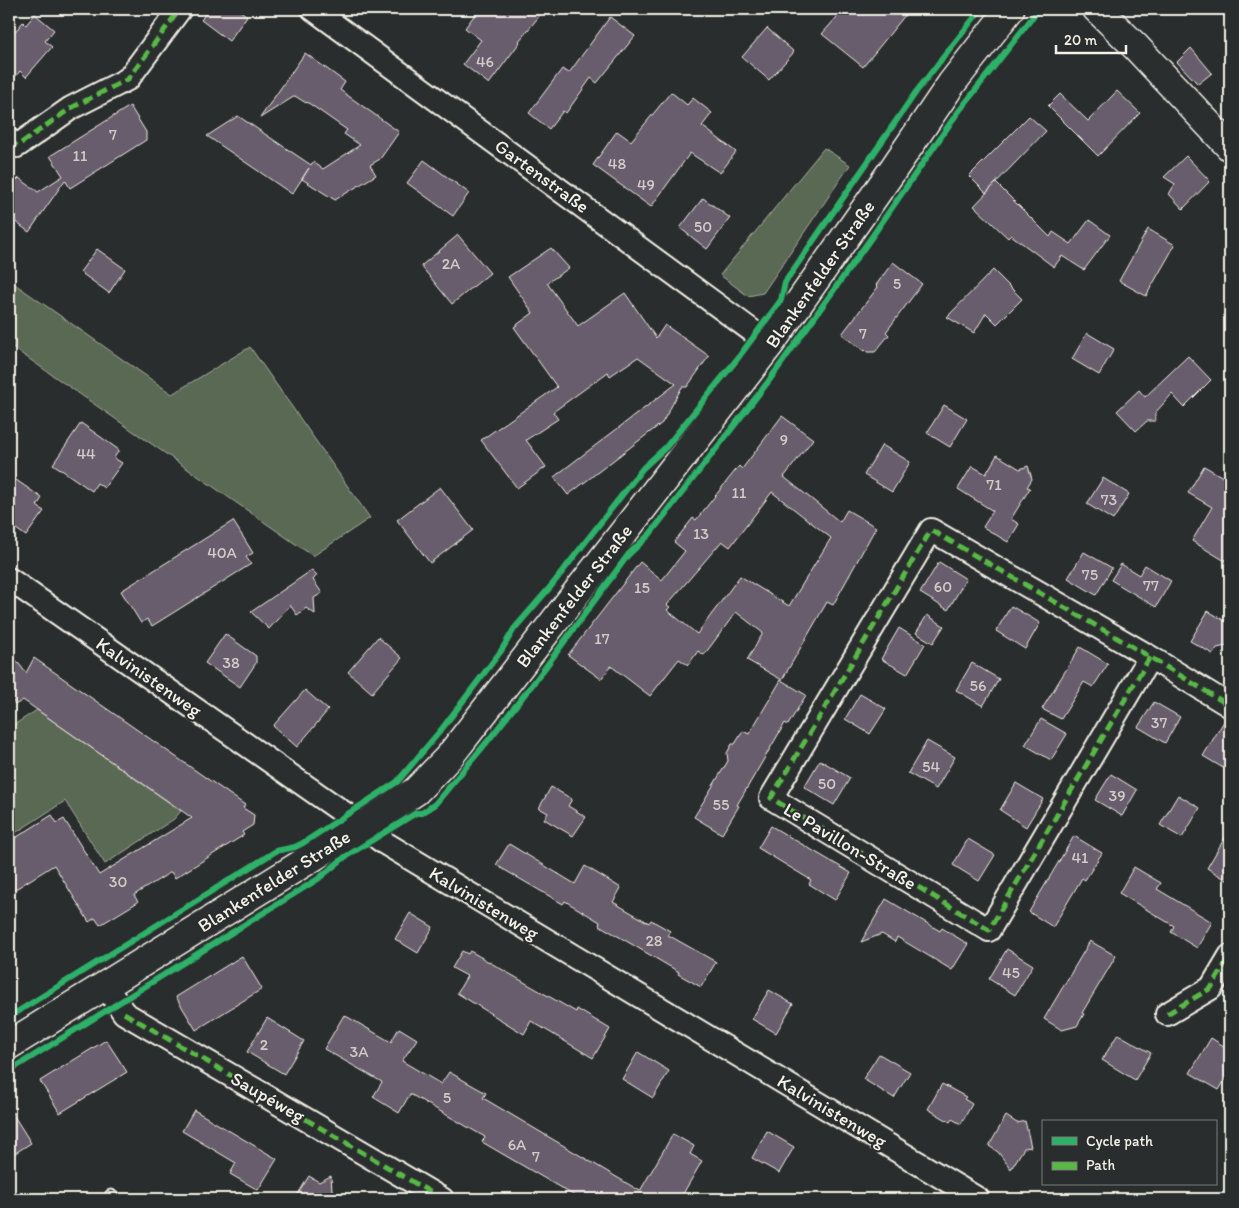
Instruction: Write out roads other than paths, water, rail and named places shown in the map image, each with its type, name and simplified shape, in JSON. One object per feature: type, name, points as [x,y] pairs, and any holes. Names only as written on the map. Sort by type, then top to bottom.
[{"type":"street","points":[[9,140],[17,146],[71,108],[128,79],[180,9]]},
{"type":"street","name":"Gartenstraße","points":[[313,9],[770,344]]},
{"type":"street","name":"Blankenfelder Straße","points":[[9,1045],[363,826],[416,790],[449,757],[770,344],[952,83],[1010,9]]},
{"type":"street","points":[[1097,9],[1136,47],[1230,147]]},
{"type":"street","name":"Le Pavillon-Straße","points":[[1150,657],[989,930],[771,798],[931,530],[1150,657],[1230,706]]},
{"type":"street","name":"Kalvinistenweg","points":[[12,588],[363,826],[386,844],[978,1199]]},
{"type":"street","points":[[1167,1014],[1211,988],[1230,956]]},
{"type":"street","name":"Saupéweg","points":[[105,986],[124,1012],[442,1199]]}]
